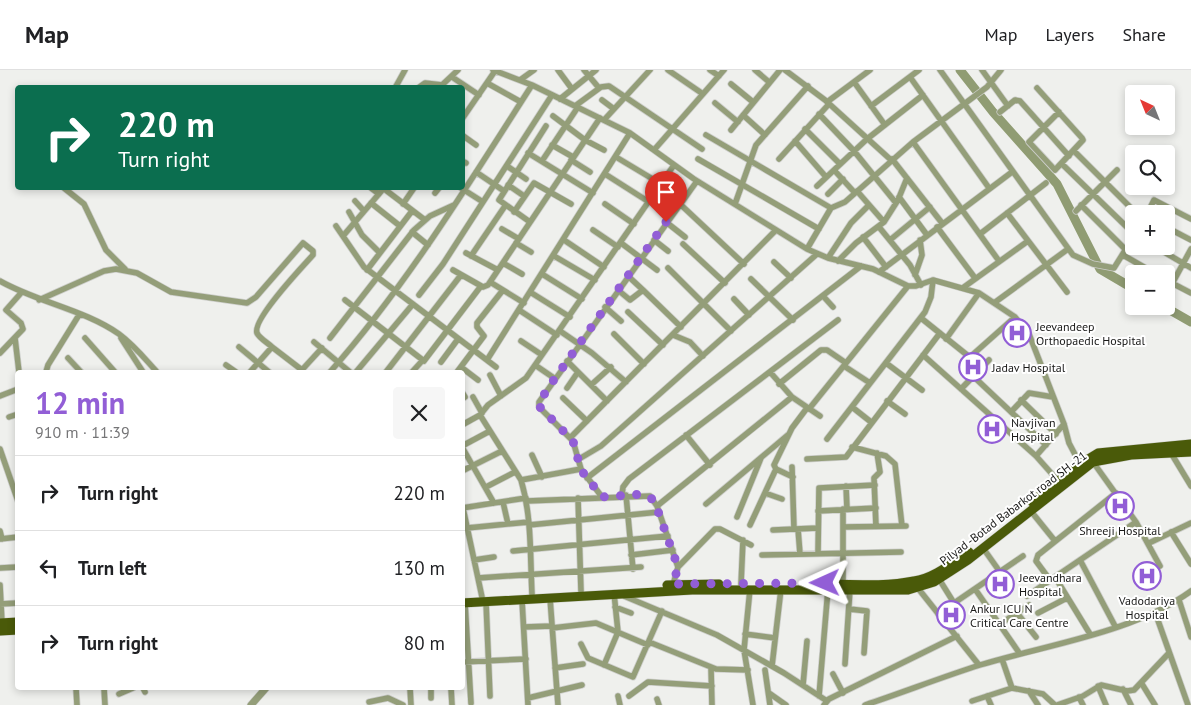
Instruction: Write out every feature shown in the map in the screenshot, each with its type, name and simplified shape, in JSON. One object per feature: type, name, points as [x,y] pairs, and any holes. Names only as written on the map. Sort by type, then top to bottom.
[{"type":"main road","name":"Pilyad -Botad Babarkot road SH -21","points":[[465,601],[532,594],[640,589],[828,590],[847,586],[892,590],[917,588],[939,579],[983,548],[1030,510],[1080,464],[1092,456],[1104,452],[1191,444]]},
{"type":"main road","name":"Pilyad -Botad Babarkot road SH -21","points":[[484,599],[522,600],[616,593],[673,584],[847,586],[916,581],[940,571],[972,550],[1060,483],[1093,462],[1107,458],[1191,452]]},
{"type":"main road","points":[[1,625],[15,623]]},
{"type":"main road","points":[[1,625],[15,629]]},
{"type":"street","points":[[397,85],[405,70]]},
{"type":"street","points":[[422,85],[425,83],[442,85],[458,70]]},
{"type":"street","points":[[465,111],[479,95],[494,70],[532,85],[630,133],[697,181],[817,254],[879,272],[908,286],[921,285],[933,280],[964,287],[979,293],[1014,317],[1029,334],[1064,424],[1069,443],[1080,464]]},
{"type":"street","points":[[520,80],[533,70]]},
{"type":"street","points":[[558,70],[572,89]]},
{"type":"street","points":[[584,70],[599,88]]},
{"type":"street","points":[[560,99],[596,70]]},
{"type":"street","points":[[453,270],[485,287],[490,282],[585,140],[602,119],[626,97],[650,70]]},
{"type":"street","points":[[668,70],[703,94]]},
{"type":"street","points":[[710,70],[719,76]]},
{"type":"street","points":[[654,150],[674,130],[724,70]]},
{"type":"street","points":[[755,70],[769,82]]},
{"type":"street","points":[[731,130],[780,70]]},
{"type":"street","points":[[785,70],[828,103],[891,160],[908,178],[930,207],[975,278]]},
{"type":"street","points":[[779,158],[828,103],[870,70]]},
{"type":"street","points":[[871,106],[920,70]]},
{"type":"street","points":[[940,70],[1068,249],[1078,258],[1093,264],[1108,268],[1118,265],[1125,253],[1081,205]]},
{"type":"street","points":[[982,70],[989,85],[1008,106]]},
{"type":"street","points":[[807,249],[831,208],[842,204],[913,142],[989,85],[1001,70]]},
{"type":"street","points":[[452,77],[464,85]]},
{"type":"street","points":[[910,77],[990,188]]},
{"type":"street","points":[[854,82],[885,125]]},
{"type":"street","points":[[487,83],[522,102]]},
{"type":"street","points":[[731,84],[753,102]]},
{"type":"street","points":[[465,185],[476,172],[532,85]]},
{"type":"street","points":[[465,86],[479,95]]},
{"type":"street","points":[[542,161],[576,106],[599,88],[609,86],[702,148]]},
{"type":"street","points":[[735,204],[756,145],[808,86]]},
{"type":"street","points":[[1037,88],[1059,112],[1084,140],[1062,164],[1053,169],[1030,144],[1030,140],[1059,112]]},
{"type":"street","points":[[419,295],[443,264],[552,95]]},
{"type":"street","points":[[817,186],[868,139],[923,96]]},
{"type":"street","points":[[602,100],[614,109]]},
{"type":"street","points":[[1000,112],[1015,100],[1020,101],[1043,127],[1128,205]]},
{"type":"street","points":[[715,103],[738,122]]},
{"type":"street","points":[[819,114],[915,219],[927,235]]},
{"type":"street","points":[[743,115],[765,135]]},
{"type":"street","points":[[553,116],[585,140],[604,150]]},
{"type":"street","points":[[530,222],[499,200],[546,126]]},
{"type":"street","points":[[806,129],[840,164]]},
{"type":"street","points":[[487,360],[630,133]]},
{"type":"street","points":[[706,135],[831,208]]},
{"type":"street","points":[[465,137],[476,145]]},
{"type":"street","points":[[795,141],[826,177]]},
{"type":"street","points":[[913,142],[999,261]]},
{"type":"street","points":[[552,145],[590,172]]},
{"type":"street","points":[[528,153],[593,194]]},
{"type":"street","points":[[616,157],[661,184]]},
{"type":"street","points":[[698,159],[819,229]]},
{"type":"street","points":[[1062,164],[1125,226]]},
{"type":"street","points":[[465,423],[481,414],[488,405],[523,381],[570,317],[674,165]]},
{"type":"street","points":[[507,166],[526,180]]},
{"type":"street","points":[[834,170],[884,222]]},
{"type":"street","points":[[1076,210],[1117,170]]},
{"type":"street","points":[[476,172],[504,191]]},
{"type":"street","points":[[879,272],[1012,172]]},
{"type":"street","points":[[605,174],[649,202]]},
{"type":"street","points":[[838,261],[863,237],[884,222],[898,200],[908,178]]},
{"type":"street","points":[[828,194],[843,179]]},
{"type":"street","points":[[602,497],[581,470],[576,448],[570,438],[538,405],[554,378],[697,181]]},
{"type":"street","points":[[514,212],[534,183],[571,204]]},
{"type":"street","points":[[980,234],[1046,183]]},
{"type":"street","points":[[508,185],[524,196]]},
{"type":"street","points":[[66,190],[84,204],[106,250],[125,269],[145,276],[171,292],[247,303],[256,297],[302,244],[306,244],[313,255],[273,301],[257,329],[258,335],[299,370]]},
{"type":"street","points":[[373,190],[378,194]]},
{"type":"street","points":[[343,236],[381,190]]},
{"type":"street","points":[[386,190],[425,220]]},
{"type":"street","points":[[403,204],[413,190]]},
{"type":"street","points":[[332,370],[396,290],[428,245],[462,190]]},
{"type":"street","points":[[464,190],[483,202]]},
{"type":"street","points":[[1151,205],[1154,200],[1164,205]]},
{"type":"street","points":[[355,201],[364,211]]},
{"type":"street","points":[[371,203],[400,226]]},
{"type":"street","points":[[605,204],[634,224]]},
{"type":"street","points":[[680,204],[744,264]]},
{"type":"street","points":[[330,338],[412,232],[425,220],[454,205]]},
{"type":"street","points":[[828,258],[855,218],[869,205]]},
{"type":"street","points":[[498,270],[469,255],[505,206]]},
{"type":"street","points":[[890,240],[930,207]]},
{"type":"street","points":[[367,270],[412,211]]},
{"type":"street","points":[[1175,211],[1191,219]]},
{"type":"street","points":[[349,212],[366,240],[379,252]]},
{"type":"street","points":[[1007,213],[1067,292]]},
{"type":"street","points":[[666,222],[685,236]]},
{"type":"street","points":[[336,226],[360,263],[367,270],[496,367]]},
{"type":"street","points":[[879,227],[902,255],[921,285]]},
{"type":"street","points":[[502,229],[531,252]]},
{"type":"street","points":[[593,230],[641,257],[657,270]]},
{"type":"street","points":[[570,438],[776,230]]},
{"type":"street","points":[[412,232],[428,245]]},
{"type":"street","points":[[1175,232],[1191,240]]},
{"type":"street","points":[[863,237],[886,267]]},
{"type":"street","points":[[564,240],[604,267]]},
{"type":"street","points":[[654,240],[668,251]]},
{"type":"street","points":[[915,275],[922,255],[920,240]]},
{"type":"street","points":[[964,287],[1028,241]]},
{"type":"street","points":[[683,244],[725,283]]},
{"type":"street","points":[[994,303],[1068,249]]},
{"type":"street","points":[[1175,280],[1191,250]]},
{"type":"street","points":[[579,458],[601,446],[817,254]]},
{"type":"street","points":[[1128,255],[1143,265]]},
{"type":"street","points":[[1169,255],[1191,268]]},
{"type":"street","points":[[554,256],[595,280]]},
{"type":"street","points":[[774,262],[791,278]]},
{"type":"street","points":[[503,263],[522,274]]},
{"type":"street","points":[[587,478],[861,266]]},
{"type":"street","points":[[668,268],[731,331]]},
{"type":"street","points":[[39,300],[104,272],[125,269]]},
{"type":"street","points":[[542,274],[582,299]]},
{"type":"street","points":[[388,370],[461,275]]},
{"type":"street","points":[[628,276],[681,327]]},
{"type":"street","points":[[751,279],[793,320]]},
{"type":"street","points":[[827,439],[922,318],[929,305],[933,280]]},
{"type":"street","points":[[0,281],[21,293],[79,315],[118,334],[155,370]]},
{"type":"street","points":[[490,282],[524,303]]},
{"type":"street","points":[[1175,284],[1191,293]]},
{"type":"street","points":[[415,370],[482,286]]},
{"type":"street","points":[[750,524],[776,469],[776,461],[790,434],[808,409],[908,286]]},
{"type":"street","points":[[459,370],[484,335],[476,325],[503,290]]},
{"type":"street","points":[[618,290],[630,300],[643,290]]},
{"type":"street","points":[[530,292],[570,317]]},
{"type":"street","points":[[0,353],[23,327],[6,310],[21,293]]},
{"type":"street","points":[[946,338],[979,293]]},
{"type":"street","points":[[823,296],[833,308]]},
{"type":"street","points":[[734,299],[750,315]]},
{"type":"street","points":[[345,300],[390,333],[422,361]]},
{"type":"street","points":[[358,370],[413,304]]},
{"type":"street","points":[[605,307],[622,322]]},
{"type":"street","points":[[519,310],[579,344],[611,367],[626,382]]},
{"type":"street","points":[[628,312],[663,345]]},
{"type":"street","points":[[47,370],[79,315]]},
{"type":"street","points":[[970,357],[1014,317]]},
{"type":"street","points":[[922,318],[982,367]]},
{"type":"street","points":[[633,569],[623,487],[629,479],[838,320]]},
{"type":"street","points":[[807,459],[844,458],[940,333]]},
{"type":"street","points":[[118,334],[142,370]]},
{"type":"street","points":[[614,334],[644,364]]},
{"type":"street","points":[[1013,341],[1029,334]]},
{"type":"street","points":[[673,335],[690,342],[703,356]]},
{"type":"street","points":[[15,338],[18,370]]},
{"type":"street","points":[[85,338],[113,370]]},
{"type":"street","points":[[441,362],[458,338]]},
{"type":"street","points":[[521,341],[542,355]]},
{"type":"street","points":[[314,342],[348,370]]},
{"type":"street","points":[[239,347],[267,370]]},
{"type":"street","points":[[252,370],[272,347]]},
{"type":"street","points":[[303,370],[322,348]]},
{"type":"street","points":[[780,384],[824,349],[870,383]]},
{"type":"street","points":[[923,355],[1036,456],[1060,483]]},
{"type":"street","points":[[68,358],[79,370]]},
{"type":"street","points":[[961,389],[989,360]]},
{"type":"street","points":[[567,361],[607,401]]},
{"type":"street","points":[[886,363],[922,390]]},
{"type":"street","points":[[226,364],[234,370]]},
{"type":"street","points":[[535,365],[554,378]]},
{"type":"street","points":[[592,386],[611,367]]},
{"type":"street","points":[[567,388],[578,372]]},
{"type":"street","points":[[770,372],[792,397],[820,416]]},
{"type":"street","points":[[465,373],[478,380]]},
{"type":"street","points":[[490,375],[501,396]]},
{"type":"street","points":[[973,376],[1046,445]]},
{"type":"street","points":[[0,396],[15,390]]},
{"type":"street","points":[[1011,412],[1029,393],[1053,397]]},
{"type":"street","points":[[473,397],[490,431],[521,480],[526,499],[529,524],[532,594]]},
{"type":"street","points":[[467,528],[628,516],[658,509],[792,397]]},
{"type":"street","points":[[563,398],[587,421]]},
{"type":"street","points":[[1021,400],[1056,434]]},
{"type":"street","points":[[887,401],[905,414]]},
{"type":"street","points":[[852,407],[871,422]]},
{"type":"street","points":[[9,417],[15,415]]},
{"type":"street","points":[[1036,456],[1064,424]]},
{"type":"street","points":[[465,445],[490,431]]},
{"type":"street","points":[[706,504],[790,434]]},
{"type":"street","points":[[686,435],[710,465]]},
{"type":"street","points":[[843,527],[904,526],[897,469],[891,460],[878,453],[852,447]]},
{"type":"street","points":[[0,449],[15,492]]},
{"type":"street","points":[[465,469],[502,451]]},
{"type":"street","points":[[465,452],[494,503]]},
{"type":"street","points":[[876,526],[874,476],[880,472],[878,453]]},
{"type":"street","points":[[1171,453],[1191,486]]},
{"type":"street","points":[[532,455],[542,476]]},
{"type":"street","points":[[737,517],[761,458]]},
{"type":"street","points":[[1093,462],[1136,522],[1160,566]]},
{"type":"street","points":[[792,467],[796,529],[800,554]]},
{"type":"street","points":[[776,469],[792,477]]},
{"type":"street","points":[[521,480],[581,470]]},
{"type":"street","points":[[486,487],[515,472]]},
{"type":"street","points":[[818,553],[819,488],[875,485]]},
{"type":"street","points":[[845,664],[849,609],[843,552],[846,486]]},
{"type":"street","points":[[765,492],[782,499]]},
{"type":"street","points":[[1090,634],[1067,598],[1036,558],[1116,493]]},
{"type":"street","points":[[465,508],[526,499],[624,495],[650,496],[658,509],[678,567]]},
{"type":"street","points":[[578,498],[581,591]]},
{"type":"street","points":[[503,502],[508,524]]},
{"type":"street","points":[[818,510],[876,508]]},
{"type":"street","points":[[1030,510],[1055,542]]},
{"type":"street","points":[[465,518],[484,599],[490,661],[490,696]]},
{"type":"street","points":[[1027,596],[1136,522]]},
{"type":"street","points":[[1149,543],[1191,523]]},
{"type":"street","points":[[773,530],[818,528]]},
{"type":"street","points":[[673,584],[678,567],[715,529],[720,529],[752,545]]},
{"type":"street","points":[[0,531],[1,539],[15,537]]},
{"type":"street","points":[[1171,532],[1191,564]]},
{"type":"street","points":[[513,551],[668,536]]},
{"type":"street","points":[[740,584],[744,540]]},
{"type":"street","points":[[983,548],[1000,572]]},
{"type":"street","points":[[631,555],[673,550]]},
{"type":"street","points":[[762,555],[901,552]]},
{"type":"street","points":[[938,614],[1023,556]]},
{"type":"street","points":[[474,560],[494,557]]},
{"type":"street","points":[[1080,560],[1115,626]]},
{"type":"street","points":[[0,568],[15,567]]},
{"type":"street","points":[[478,578],[641,567]]},
{"type":"street","points":[[939,579],[954,603]]},
{"type":"street","points":[[0,585],[1,625]]},
{"type":"street","points":[[917,588],[979,665]]},
{"type":"street","points":[[750,589],[744,650],[753,705]]},
{"type":"street","points":[[774,667],[775,638],[781,589]]},
{"type":"street","points":[[975,589],[1020,654]]},
{"type":"street","points":[[819,696],[828,590]]},
{"type":"street","points":[[865,705],[979,665],[1115,626],[1155,612],[1179,600],[1191,591]]},
{"type":"street","points":[[604,665],[618,632],[615,606],[616,593],[717,635],[803,685],[819,696],[825,703],[957,636]]},
{"type":"street","points":[[550,598],[558,705]]},
{"type":"street","points":[[1038,613],[1067,598]]},
{"type":"street","points":[[522,600],[528,705]]},
{"type":"street","points":[[1179,600],[1191,637]]},
{"type":"street","points":[[1,604],[15,603]]},
{"type":"street","points":[[1000,624],[1030,605]]},
{"type":"street","points":[[615,606],[631,613]]},
{"type":"street","points":[[849,609],[868,611],[864,653]]},
{"type":"street","points":[[581,644],[586,657],[633,677],[662,611]]},
{"type":"street","points":[[1155,612],[1188,705]]},
{"type":"street","points":[[1017,613],[1036,637]]},
{"type":"street","points":[[524,627],[596,624],[711,668],[748,670]]},
{"type":"street","points":[[745,634],[775,638]]},
{"type":"street","points":[[803,685],[807,641]]},
{"type":"street","points":[[972,701],[1012,688],[1048,696],[1056,705],[1079,697],[1098,686],[1105,685],[1134,690],[1142,684],[1169,653]]},
{"type":"street","points":[[471,703],[465,662],[526,659]]},
{"type":"street","points":[[1002,659],[1012,688]]},
{"type":"street","points":[[555,668],[583,664]]},
{"type":"street","points":[[770,705],[763,670],[774,667]]},
{"type":"street","points":[[711,668],[712,705]]},
{"type":"street","points":[[834,674],[843,693]]},
{"type":"street","points":[[629,696],[648,682],[712,686]]},
{"type":"street","points":[[1142,684],[1155,705]]},
{"type":"street","points":[[528,698],[582,685]]},
{"type":"street","points":[[1098,686],[1106,705]]},
{"type":"street","points":[[1123,689],[1131,705]]},
{"type":"street","points":[[76,690],[78,705]]},
{"type":"street","points":[[104,690],[105,705]]},
{"type":"street","points":[[119,694],[128,690]]},
{"type":"street","points":[[251,705],[264,690]]},
{"type":"street","points":[[410,690],[411,705]]},
{"type":"street","points":[[431,690],[432,698]]},
{"type":"street","points":[[451,690],[452,705]]},
{"type":"street","points":[[1029,691],[1038,705]]},
{"type":"street","points":[[769,693],[786,705]]},
{"type":"street","points":[[618,696],[620,705]]},
{"type":"street","points":[[987,696],[991,705]]},
{"type":"street","points":[[1079,697],[1083,705]]},
{"type":"street","points":[[369,702],[388,698],[403,705]]},
{"type":"street","points":[[388,698],[390,705]]},
{"type":"waterway","points":[[960,70],[993,112],[1057,184],[1100,269],[1125,284]]},
{"type":"waterway","points":[[1175,313],[1191,322]]},
{"type":"place","name":"Jeevandeep Orthopaedic Hospital","points":[[1017,333]]},
{"type":"place","name":"Jadav Hospital","points":[[973,367]]},
{"type":"place","name":"Navjivan Hospital","points":[[992,429]]},
{"type":"place","name":"Shreeji Hospital","points":[[1120,506]]},
{"type":"place","name":"Vadodariya Hospital","points":[[1147,576]]},
{"type":"place","name":"Jeevandhara Hospital","points":[[1000,584]]},
{"type":"place","name":"Ankur ICU N Critical Care Centre","points":[[951,615]]},
{"type":"route","points":[[666,222],[541,397],[538,405],[573,441],[578,453],[581,470],[602,497],[643,494],[652,497],[657,506],[678,567],[673,584],[825,583]]}]
